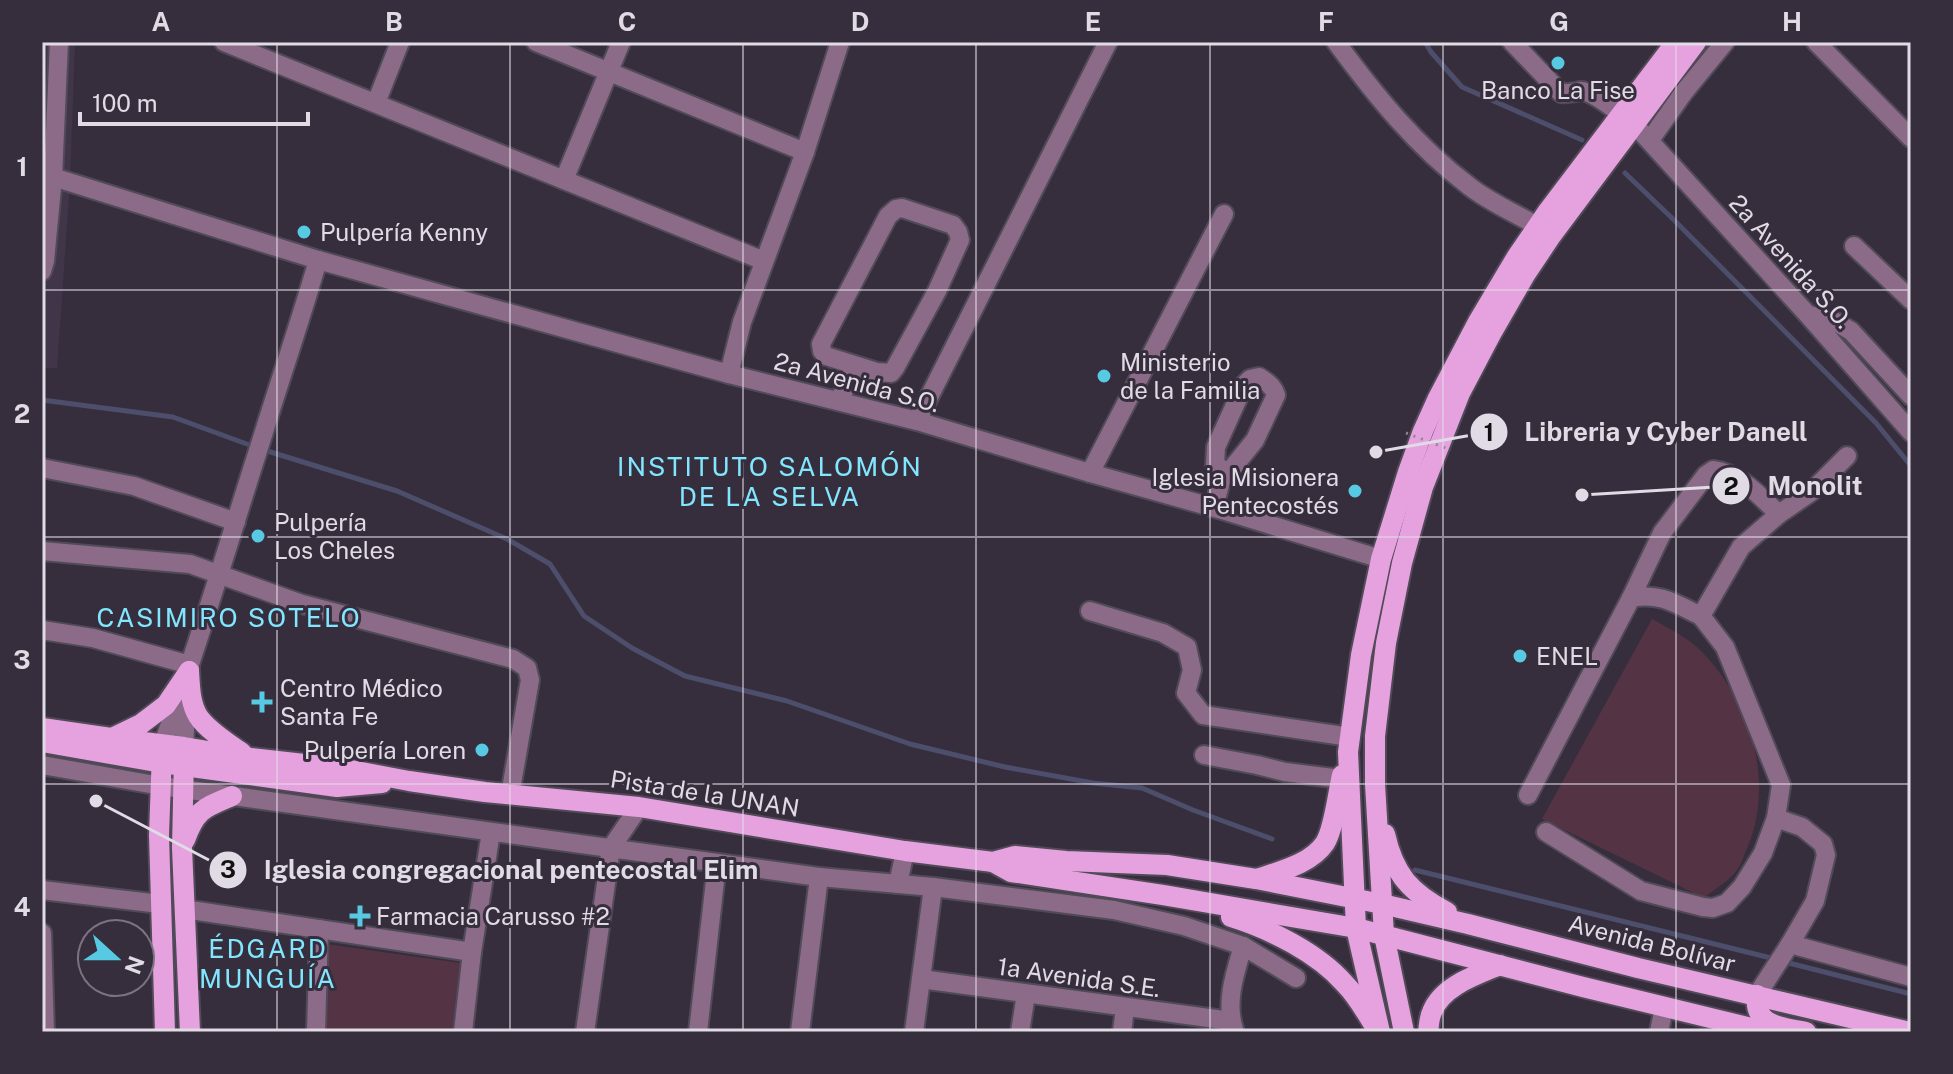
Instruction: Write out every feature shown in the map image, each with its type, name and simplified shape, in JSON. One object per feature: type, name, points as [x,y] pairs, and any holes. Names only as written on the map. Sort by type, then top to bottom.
[{"type":"main road","points":[[1404,1032],[1384,935],[1375,784],[1375,736],[1386,643],[1402,563],[1433,459],[1460,393],[1491,334],[1525,275],[1676,42]]},
{"type":"main road","points":[[1256,879],[1296,865],[1316,852],[1330,832],[1349,744],[1361,655],[1381,559],[1423,431],[1479,320],[1537,226],[1696,42]]},
{"type":"main road","points":[[111,738],[141,724],[166,705],[189,668]]},
{"type":"main road","points":[[189,668],[191,695],[198,716],[221,739],[251,758]]},
{"type":"main road","name":"Pista de la UNAN","points":[[42,728],[111,738],[173,755],[337,787],[409,781]]},
{"type":"main road","name":"Pista de la UNAN","points":[[42,742],[173,755],[251,758],[340,768],[510,795],[639,807],[905,851],[993,862],[1011,872],[1163,895],[1384,935]]},
{"type":"main road","points":[[1349,744],[1356,928],[1379,1032]]},
{"type":"main road","points":[[165,1032],[159,835],[161,786],[173,755]]},
{"type":"main road","points":[[173,755],[183,788],[182,848],[190,1032]]},
{"type":"main road","points":[[1375,784],[1388,848],[1403,878],[1427,901],[1468,924]]},
{"type":"main road","points":[[182,848],[191,822],[203,808],[232,796]]},
{"type":"main road","name":"Pista de la UNAN","points":[[993,862],[1015,856],[1167,865],[1382,904]]},
{"type":"main road","points":[[1163,895],[1253,924],[1292,944],[1335,973],[1379,1032]]},
{"type":"main road","name":"Avenida Bolívar","points":[[1382,904],[1910,1032]]},
{"type":"main road","points":[[1384,935],[1768,1032]]},
{"type":"main road","points":[[1428,1032],[1432,1012],[1444,994],[1465,980],[1500,965]]},
{"type":"main road","points":[[1667,1008],[1696,1005],[1735,1012],[1749,1006],[1757,995]]},
{"type":"main road","points":[[1757,995],[1756,1008],[1768,1022],[1806,1032]]},
{"type":"street","points":[[42,271],[53,177],[59,42]]},
{"type":"street","points":[[224,42],[764,261]]},
{"type":"street","points":[[376,103],[400,42]]},
{"type":"street","points":[[536,42],[805,152]]},
{"type":"street","points":[[564,180],[621,42]]},
{"type":"street","points":[[729,374],[742,322],[805,152],[840,42]]},
{"type":"street","points":[[917,421],[1108,42]]},
{"type":"street","points":[[1336,42],[1376,95],[1415,139],[1470,187],[1537,226]]},
{"type":"street","name":"2a Avenida S.O.","points":[[1512,42],[1561,93],[1588,93],[1628,119],[1650,140],[1910,430]]},
{"type":"street","points":[[1650,140],[1725,42]]},
{"type":"street","points":[[1816,42],[1911,138]]},
{"type":"street","name":"2a Avenida S.O.","points":[[53,177],[318,260],[729,374],[917,421],[1381,559]]},
{"type":"street","points":[[902,208],[953,225],[960,240],[937,291],[895,368],[891,373],[886,373],[856,366],[826,356],[821,344],[888,216],[902,208]]},
{"type":"street","points":[[1090,473],[1224,214]]},
{"type":"street","points":[[1854,246],[1911,300]]},
{"type":"street","points":[[173,755],[189,668],[300,326],[318,260]]},
{"type":"street","points":[[1808,315],[1834,321],[1851,331],[1911,396]]},
{"type":"street","points":[[839,401],[856,366]]},
{"type":"street","points":[[1259,377],[1267,381],[1276,395],[1255,440],[1230,471],[1224,470],[1215,465],[1216,447],[1244,385],[1250,379],[1259,377]]},
{"type":"street","points":[[1701,616],[1741,547],[1779,514],[1811,492],[1847,456]]},
{"type":"street","points":[[42,468],[134,486],[236,522]]},
{"type":"street","points":[[1214,507],[1224,470]]},
{"type":"street","points":[[1528,795],[1662,533],[1706,475],[1713,470],[1726,472],[1744,481],[1779,514]]},
{"type":"street","points":[[42,551],[190,564],[302,604],[513,659],[527,668],[530,680],[510,795]]},
{"type":"street","points":[[1546,832],[1641,891],[1713,908],[1727,903],[1742,887],[1763,853],[1776,818],[1781,785],[1725,647],[1701,616],[1665,598],[1647,594],[1631,598]]},
{"type":"street","points":[[1090,611],[1163,633],[1187,647],[1192,670],[1186,693],[1203,715],[1349,744]]},
{"type":"street","points":[[42,630],[93,638],[189,668]]},
{"type":"street","points":[[1204,755],[1285,772],[1341,779]]},
{"type":"street","points":[[42,765],[161,786],[819,877],[933,887],[1114,910],[1184,926],[1243,946],[1296,978]]},
{"type":"street","points":[[585,1032],[611,848],[639,807]]},
{"type":"street","points":[[1757,995],[1815,901],[1826,855],[1823,844],[1802,827],[1776,818]]},
{"type":"street","points":[[463,1032],[491,832]]},
{"type":"street","points":[[898,884],[905,851]]},
{"type":"street","points":[[698,1032],[717,863]]},
{"type":"street","points":[[800,1032],[819,877]]},
{"type":"street","points":[[914,1032],[933,887]]},
{"type":"street","points":[[42,890],[160,904]]},
{"type":"street","points":[[184,909],[472,952]]},
{"type":"street","points":[[316,1032],[319,929]]},
{"type":"street","points":[[42,933],[45,1032]]},
{"type":"street","points":[[1233,1026],[1231,987],[1243,946]]},
{"type":"street","points":[[1788,946],[1911,977]]},
{"type":"street","name":"1a Avenida S.E.","points":[[921,979],[1233,1026]]},
{"type":"street","points":[[1020,1032],[1026,994]]},
{"type":"street","points":[[1122,1032],[1125,1008]]},
{"type":"street","points":[[1659,1032],[1667,1008]]},
{"type":"path","points":[[1406,433],[1451,450]]},
{"type":"shaded area","points":[[42,42],[75,42],[70,182],[57,368],[42,368]]},
{"type":"shaded area","points":[[1652,619],[1694,644],[1717,670],[1733,693],[1754,745],[1759,800],[1754,827],[1743,859],[1734,874],[1704,898],[1542,819]]},
{"type":"shaded area","points":[[326,944],[460,963],[452,1032],[325,1032]]},
{"type":"waterway","points":[[1425,42],[1462,87],[1582,140]]},
{"type":"waterway","points":[[1625,173],[1876,423],[1911,466]]},
{"type":"waterway","points":[[42,400],[173,417],[255,447]]},
{"type":"waterway","points":[[264,450],[397,491],[507,539],[550,564],[584,616],[632,648],[685,676],[787,701],[910,744],[1005,767],[1093,783],[1142,788],[1272,839]]},
{"type":"waterway","points":[[1415,870],[1775,959]]},
{"type":"waterway","points":[[1785,962],[1911,994]]},
{"type":"place","name":"Banco La Fise","points":[[1558,63]]},
{"type":"place","name":"Pulpería Kenny","points":[[304,232]]},
{"type":"place","name":"Ministerio de la Familia","points":[[1104,376]]},
{"type":"place","name":"Libreria y Cyber Danell","points":[[1376,452]]},
{"type":"place","name":"Iglesia Misionera Pentecostés","points":[[1355,491]]},
{"type":"place","name":"Monolit","points":[[1582,495]]},
{"type":"place","name":"Pulpería Los Cheles","points":[[258,536]]},
{"type":"place","name":"ENEL","points":[[1520,656]]},
{"type":"place","name":"Centro Médico Santa Fe","points":[[262,702]]},
{"type":"place","name":"Pulpería Loren","points":[[482,750]]},
{"type":"place","name":"Iglesia congregacional pentecostal Elim","points":[[96,801]]},
{"type":"place","name":"Farmacia Carusso #2","points":[[360,916]]},
{"type":"district","name":"INSTITUTO SALOMÓN DE LA SELVA","points":[[770,481]]},
{"type":"district","name":"CASIMIRO SOTELO","points":[[229,617]]},
{"type":"district","name":"ÉDGARD MUNGUÍA","points":[[268,963]]}]
